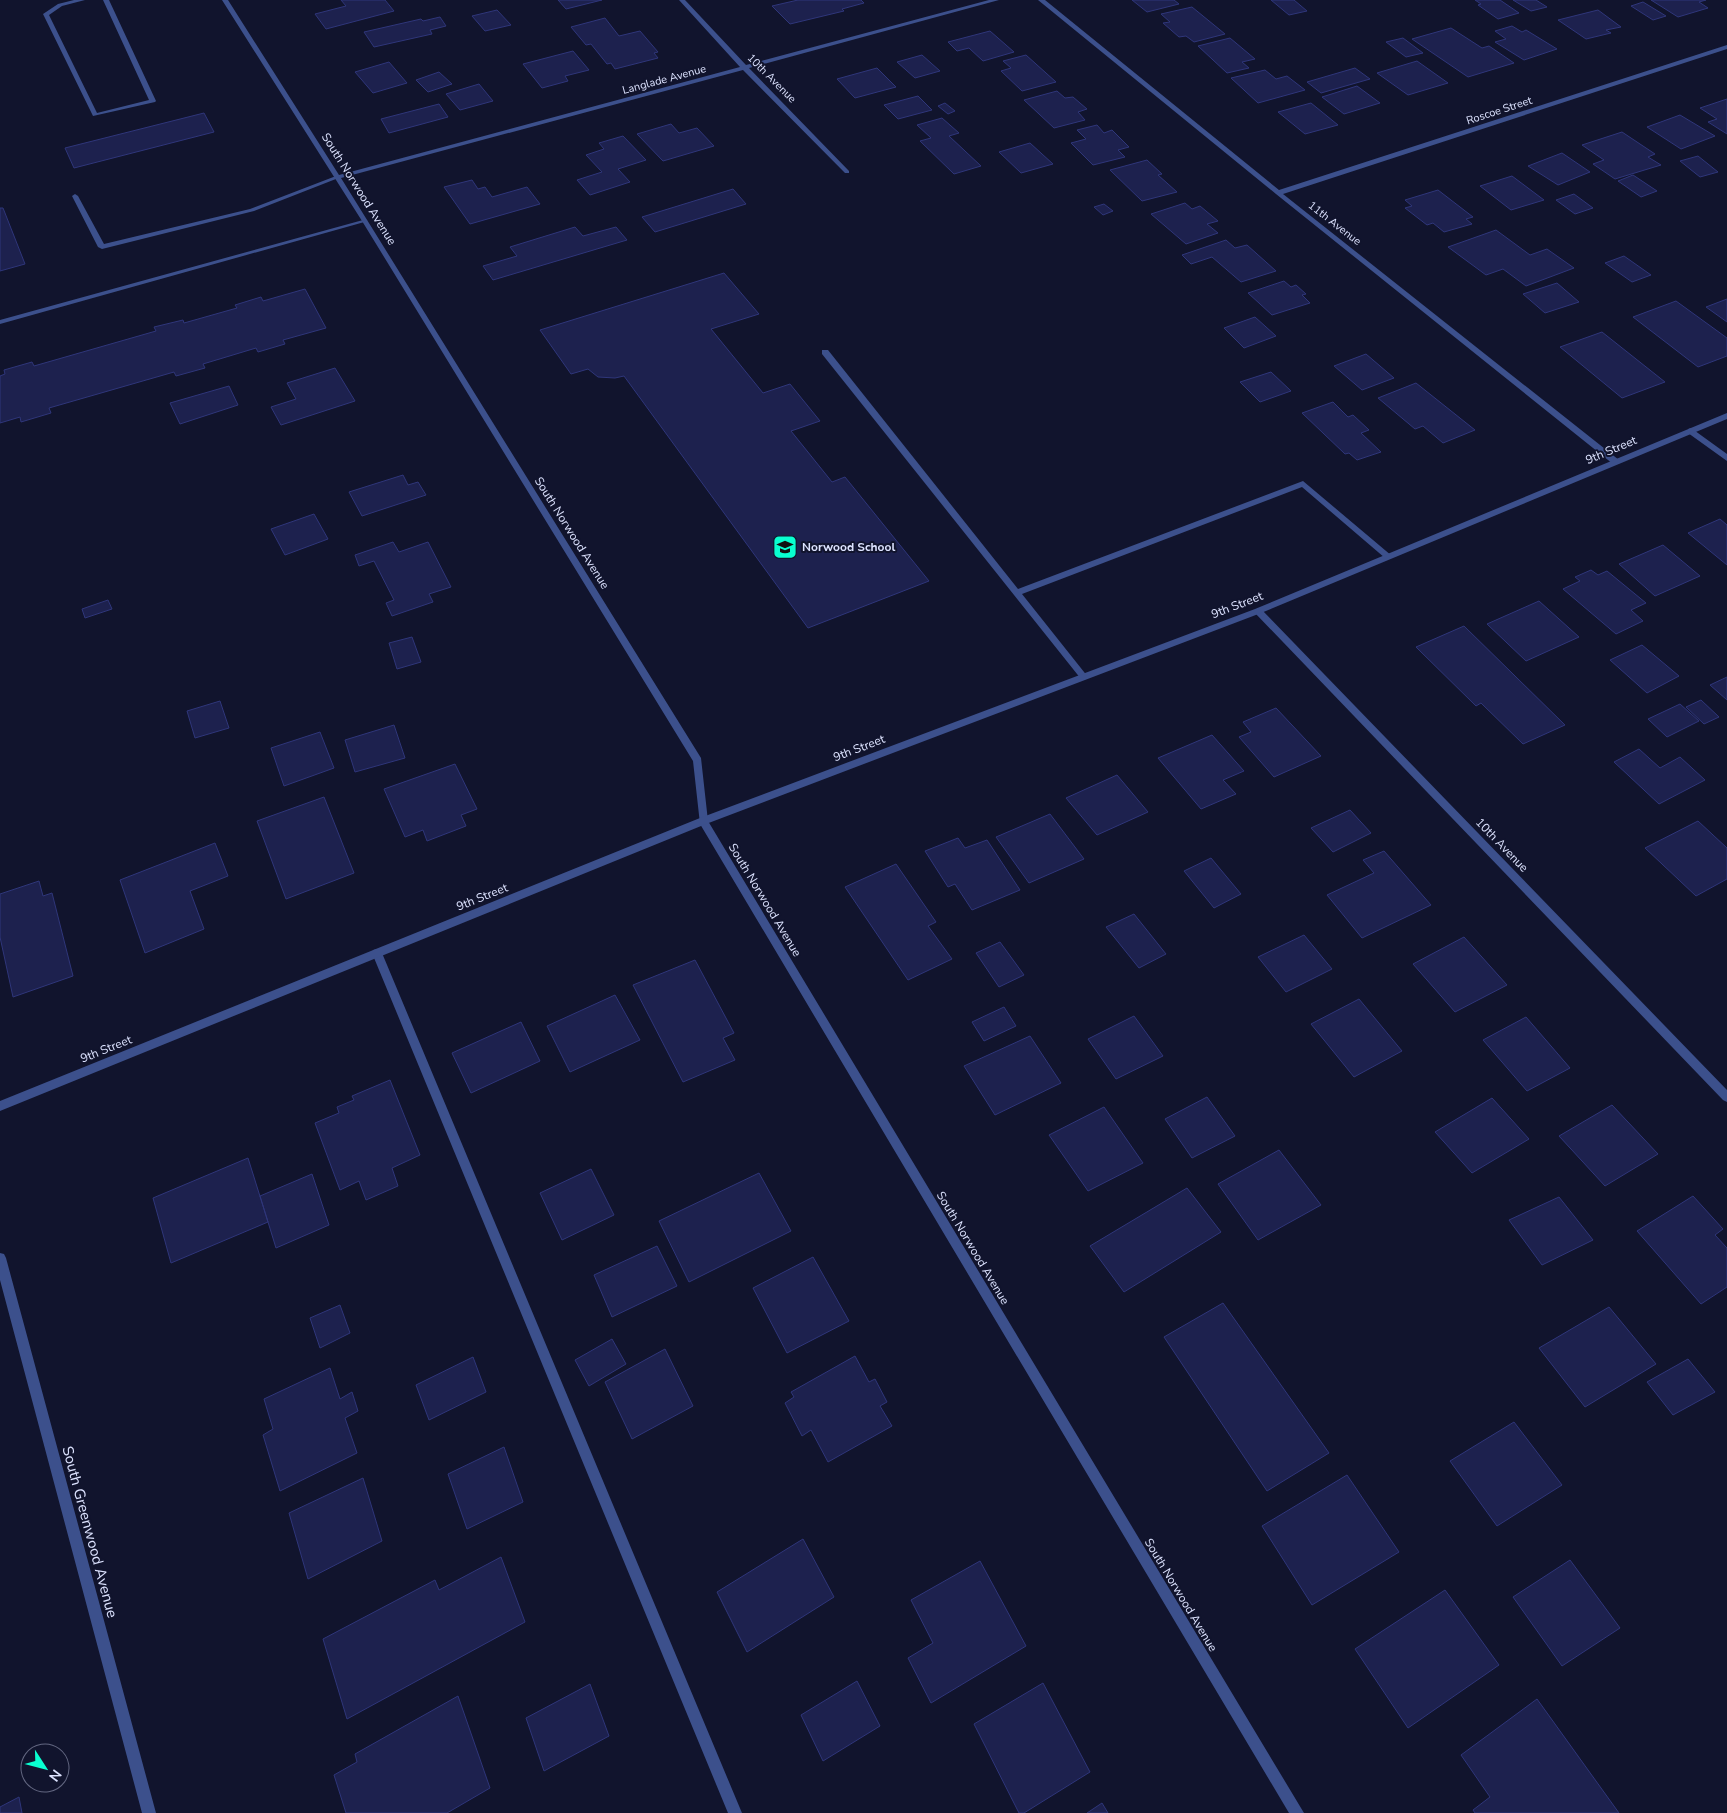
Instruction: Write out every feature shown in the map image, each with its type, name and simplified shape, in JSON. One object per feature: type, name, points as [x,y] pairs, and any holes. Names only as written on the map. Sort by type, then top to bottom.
[{"type":"street","points":[[82,0],[51,9],[46,14],[95,114],[153,101],[106,0]]},
{"type":"street","name":"South Norwood Avenue","points":[[224,0],[338,177],[698,761],[703,821],[1297,1813]]},
{"type":"street","name":"10th Avenue","points":[[682,0],[744,67],[847,172]]},
{"type":"street","name":"Langlade Avenue","points":[[75,196],[102,248],[252,210],[338,177],[996,0]]},
{"type":"street","name":"11th Avenue","points":[[1041,0],[1278,193],[1616,462]]},
{"type":"street","name":"Roscoe Street","points":[[1278,193],[1727,47]]},
{"type":"street","points":[[0,322],[365,221]]},
{"type":"street","points":[[825,352],[1084,676]]},
{"type":"street","name":"9th Street","points":[[0,1106],[703,821],[1258,611],[1727,416]]},
{"type":"street","points":[[1691,431],[1727,458]]},
{"type":"street","points":[[1016,592],[1303,484],[1388,556]]},
{"type":"street","name":"10th Avenue","points":[[1258,611],[1727,1097]]},
{"type":"street","points":[[377,953],[735,1813]]},
{"type":"street","name":"South Greenwood Avenue","points":[[0,1258],[149,1813]]},
{"type":"building","points":[[341,0],[385,0],[394,11],[326,29],[315,14],[346,6]]},
{"type":"building","points":[[558,0],[602,0],[566,9]]},
{"type":"building","points":[[798,0],[861,0],[864,3],[842,9],[844,11],[790,24],[772,6]]},
{"type":"building","points":[[1132,0],[1174,0],[1179,4],[1147,12]]},
{"type":"building","points":[[1271,0],[1294,0],[1307,11],[1289,15]]},
{"type":"building","points":[[1475,0],[1500,0],[1519,13],[1498,19],[1478,5],[1481,4]]},
{"type":"building","points":[[1513,0],[1536,0],[1547,7],[1531,11]]},
{"type":"building","points":[[1651,0],[1706,0],[1699,2],[1708,8],[1678,17]]},
{"type":"building","points":[[1643,2],[1666,16],[1653,20],[1631,6]]},
{"type":"building","points":[[1192,7],[1225,34],[1194,42],[1186,36],[1179,37],[1163,23],[1170,22],[1161,14]]},
{"type":"building","points":[[497,10],[511,25],[485,31],[472,16]]},
{"type":"building","points":[[1598,10],[1621,27],[1606,30],[1611,33],[1586,39],[1558,20]]},
{"type":"building","points":[[440,17],[446,26],[430,30],[432,34],[374,47],[364,32],[421,19],[423,21]]},
{"type":"building","points":[[605,18],[619,36],[640,31],[658,52],[654,53],[658,58],[615,69],[611,63],[607,64],[591,44],[586,45],[571,27]]},
{"type":"building","points":[[1512,26],[1522,32],[1526,30],[1557,49],[1524,60],[1495,42],[1506,39],[1495,31]]},
{"type":"building","points":[[1451,28],[1482,48],[1489,46],[1514,63],[1468,77],[1412,39]]},
{"type":"building","points":[[990,31],[1014,52],[983,61],[969,48],[957,51],[948,42]]},
{"type":"building","points":[[1230,38],[1255,59],[1242,62],[1249,68],[1227,73],[1198,46]]},
{"type":"building","points":[[1403,38],[1423,53],[1406,57],[1386,42]]},
{"type":"building","points":[[573,51],[589,70],[565,76],[568,81],[542,88],[523,64]]},
{"type":"building","points":[[922,55],[940,71],[915,78],[897,62]]},
{"type":"building","points":[[1026,55],[1056,82],[1022,91],[1001,71],[1011,68],[1003,61]]},
{"type":"building","points":[[1417,61],[1448,83],[1408,95],[1377,73]]},
{"type":"building","points":[[389,62],[407,83],[373,93],[355,72]]},
{"type":"building","points":[[877,68],[896,87],[855,98],[837,79]]},
{"type":"building","points":[[1355,68],[1370,79],[1321,93],[1307,82]]},
{"type":"building","points":[[1265,70],[1276,79],[1287,76],[1305,90],[1258,103],[1231,78]]},
{"type":"building","points":[[439,72],[452,84],[428,92],[416,80]]},
{"type":"building","points":[[479,84],[493,101],[460,110],[446,94]]},
{"type":"building","points":[[1357,86],[1380,103],[1344,114],[1322,97]]},
{"type":"building","points":[[1057,91],[1065,98],[1073,97],[1087,109],[1078,112],[1085,120],[1054,128],[1024,100]]},
{"type":"building","points":[[918,96],[932,110],[898,119],[884,105]]},
{"type":"building","points":[[1727,99],[1727,134],[1708,122],[1717,119],[1700,108]]},
{"type":"building","points":[[945,103],[955,111],[948,114],[938,106]]},
{"type":"building","points":[[1311,103],[1338,125],[1305,134],[1278,112]]},
{"type":"building","points":[[439,104],[448,117],[389,133],[381,119]]},
{"type":"building","points":[[204,113],[214,132],[74,168],[65,148]]},
{"type":"building","points":[[1680,115],[1715,136],[1681,149],[1647,127]]},
{"type":"building","points":[[942,118],[959,133],[949,136],[981,166],[954,174],[920,141],[931,138],[917,125]]},
{"type":"building","points":[[671,124],[679,133],[697,128],[714,146],[663,161],[637,134]]},
{"type":"building","points":[[1097,125],[1104,133],[1112,130],[1129,147],[1118,150],[1125,157],[1093,165],[1071,143],[1086,139],[1077,130]]},
{"type":"building","points":[[1622,132],[1655,154],[1648,157],[1661,165],[1615,179],[1593,164],[1604,160],[1582,145]]},
{"type":"building","points":[[623,136],[646,160],[618,169],[630,182],[590,195],[577,180],[602,172],[586,155],[604,149],[599,143]]},
{"type":"building","points":[[1030,143],[1053,164],[1021,173],[999,152]]},
{"type":"building","points":[[1562,153],[1590,172],[1558,185],[1528,166]]},
{"type":"building","points":[[1698,156],[1718,172],[1700,177],[1680,161]]},
{"type":"building","points":[[1147,160],[1162,174],[1158,175],[1177,192],[1142,201],[1110,170]]},
{"type":"building","points":[[1633,175],[1657,191],[1641,197],[1618,181]]},
{"type":"building","points":[[1512,176],[1544,200],[1511,210],[1480,186]]},
{"type":"building","points":[[472,180],[478,189],[485,187],[492,197],[527,187],[540,204],[470,224],[444,187]]},
{"type":"building","points":[[733,189],[746,204],[655,232],[642,217]]},
{"type":"building","points":[[1438,190],[1473,217],[1466,219],[1472,224],[1444,232],[1433,223],[1427,225],[1405,208],[1412,206],[1405,200]]},
{"type":"building","points":[[1574,194],[1593,208],[1575,214],[1556,200]]},
{"type":"building","points":[[1185,203],[1192,209],[1200,206],[1218,221],[1207,224],[1218,233],[1186,244],[1151,214]]},
{"type":"building","points":[[1104,204],[1113,211],[1103,215],[1094,207]]},
{"type":"building","points":[[0,208],[3,208],[25,264],[0,271]]},
{"type":"building","points":[[575,227],[583,236],[616,227],[627,240],[493,280],[483,266],[517,256],[510,247]]},
{"type":"building","points":[[1496,230],[1530,255],[1547,249],[1574,268],[1526,286],[1503,269],[1486,275],[1448,247]]},
{"type":"building","points":[[1226,240],[1235,248],[1247,245],[1276,271],[1241,282],[1212,257],[1191,264],[1182,255]]},
{"type":"building","points":[[1624,256],[1651,275],[1632,282],[1605,263]]},
{"type":"building","points":[[724,273],[759,314],[711,329],[763,393],[790,384],[820,421],[791,431],[832,482],[845,477],[929,581],[808,628],[624,376],[615,378],[598,377],[588,369],[571,374],[540,330]]},
{"type":"building","points":[[1284,281],[1291,287],[1296,285],[1306,294],[1302,295],[1310,303],[1272,315],[1248,293]]},
{"type":"building","points":[[1557,283],[1579,302],[1545,313],[1523,294]]},
{"type":"building","points":[[305,289],[326,328],[283,340],[285,344],[258,352],[256,348],[203,364],[205,368],[176,376],[174,372],[49,408],[51,413],[21,422],[20,417],[0,423],[0,376],[5,374],[4,370],[32,362],[34,366],[156,331],[154,327],[183,320],[184,323],[237,308],[235,305],[261,297],[263,301]]},
{"type":"building","points":[[1727,299],[1727,322],[1706,307]]},
{"type":"building","points":[[1676,301],[1727,338],[1727,356],[1698,367],[1633,317]]},
{"type":"building","points":[[1255,317],[1276,336],[1244,348],[1224,328]]},
{"type":"building","points":[[1602,332],[1665,382],[1622,398],[1560,347]]},
{"type":"building","points":[[1366,354],[1394,378],[1362,390],[1334,366]]},
{"type":"building","points":[[335,368],[355,401],[281,425],[271,407],[296,399],[287,383]]},
{"type":"building","points":[[1271,372],[1291,391],[1260,402],[1240,382]]},
{"type":"building","points":[[1416,383],[1475,430],[1443,443],[1423,426],[1415,429],[1378,398]]},
{"type":"building","points":[[229,386],[238,405],[180,424],[170,403]]},
{"type":"building","points":[[1333,402],[1348,417],[1353,415],[1369,430],[1361,433],[1381,452],[1357,460],[1349,453],[1345,454],[1302,413]]},
{"type":"building","points":[[403,475],[408,485],[418,482],[426,495],[362,516],[349,492]]},
{"type":"building","points":[[314,514],[328,539],[285,555],[271,529]]},
{"type":"building","points":[[1720,519],[1727,525],[1727,565],[1688,533]]},
{"type":"building","points":[[393,542],[399,552],[428,542],[451,587],[429,594],[433,602],[392,616],[386,603],[394,600],[374,561],[359,566],[355,555]]},
{"type":"building","points":[[1663,545],[1700,576],[1655,596],[1619,564]]},
{"type":"building","points":[[1591,570],[1598,575],[1607,571],[1646,603],[1631,610],[1643,621],[1616,634],[1563,589],[1580,581],[1575,577]]},
{"type":"building","points":[[108,600],[112,609],[85,618],[82,609]]},
{"type":"building","points":[[1539,601],[1579,637],[1526,661],[1487,624]]},
{"type":"building","points":[[1464,626],[1565,725],[1523,744],[1481,703],[1476,706],[1416,647]]},
{"type":"building","points":[[412,637],[421,662],[397,669],[389,643]]},
{"type":"building","points":[[1642,645],[1679,676],[1647,693],[1610,660]]},
{"type":"building","points":[[1727,677],[1727,700],[1710,685]]},
{"type":"building","points":[[1701,700],[1719,717],[1704,724],[1686,707]]},
{"type":"building","points":[[220,701],[229,728],[195,738],[187,711]]},
{"type":"building","points":[[1680,704],[1699,721],[1667,737],[1648,719]]},
{"type":"building","points":[[1276,708],[1321,756],[1274,777],[1239,737],[1251,732],[1243,722]]},
{"type":"building","points":[[394,725],[405,758],[355,772],[345,740]]},
{"type":"building","points":[[320,732],[334,768],[284,786],[271,748]]},
{"type":"building","points":[[1212,735],[1244,771],[1223,780],[1236,794],[1201,809],[1158,758]]},
{"type":"building","points":[[1639,749],[1660,768],[1680,757],[1705,780],[1659,804],[1614,762]]},
{"type":"building","points":[[455,764],[477,809],[461,815],[466,826],[427,841],[423,830],[405,837],[384,789]]},
{"type":"building","points":[[1117,775],[1148,812],[1097,835],[1066,798]]},
{"type":"building","points":[[324,797],[354,873],[286,899],[257,821]]},
{"type":"building","points":[[1350,810],[1371,833],[1333,852],[1311,828]]},
{"type":"building","points":[[1050,814],[1084,859],[1029,883],[996,837]]},
{"type":"building","points":[[1698,821],[1727,848],[1727,879],[1696,896],[1645,848]]},
{"type":"building","points":[[958,838],[965,848],[987,840],[1020,890],[972,910],[955,884],[948,887],[925,851]]},
{"type":"building","points":[[215,843],[228,876],[190,891],[204,929],[145,953],[120,880]]},
{"type":"building","points":[[1384,851],[1431,905],[1362,938],[1327,895],[1374,873],[1363,860]]},
{"type":"building","points":[[1211,858],[1241,894],[1214,908],[1184,871]]},
{"type":"building","points":[[896,864],[936,922],[928,926],[952,959],[908,980],[845,887]]},
{"type":"building","points":[[39,881],[43,896],[52,893],[73,976],[13,997],[0,937],[0,894]]},
{"type":"building","points":[[1134,914],[1166,954],[1139,968],[1106,927]]},
{"type":"building","points":[[1304,935],[1332,969],[1286,992],[1258,957]]},
{"type":"building","points":[[1464,937],[1507,985],[1455,1012],[1413,964]]},
{"type":"building","points":[[1000,942],[1024,975],[999,987],[976,953]]},
{"type":"building","points":[[695,960],[734,1033],[723,1038],[735,1060],[683,1082],[633,985]]},
{"type":"building","points":[[615,995],[640,1040],[570,1072],[547,1026]]},
{"type":"building","points":[[1359,999],[1402,1051],[1354,1077],[1311,1024]]},
{"type":"building","points":[[1004,1007],[1016,1026],[984,1041],[972,1022]]},
{"type":"building","points":[[1134,1016],[1163,1056],[1116,1079],[1088,1039]]},
{"type":"building","points":[[1526,1017],[1570,1068],[1527,1091],[1483,1040]]},
{"type":"building","points":[[521,1022],[540,1061],[471,1093],[452,1053]]},
{"type":"building","points":[[1030,1036],[1061,1083],[995,1115],[964,1066]]},
{"type":"building","points":[[390,1080],[420,1155],[392,1168],[398,1186],[366,1200],[359,1181],[340,1190],[315,1123],[339,1113],[337,1107],[354,1100],[352,1096]]},
{"type":"building","points":[[1207,1097],[1235,1136],[1192,1158],[1165,1119]]},
{"type":"building","points":[[1492,1098],[1529,1139],[1472,1173],[1435,1132]]},
{"type":"building","points":[[1612,1105],[1658,1154],[1605,1186],[1559,1136]]},
{"type":"building","points":[[1104,1107],[1143,1163],[1088,1191],[1049,1135]]},
{"type":"building","points":[[1279,1150],[1321,1205],[1258,1240],[1218,1184]]},
{"type":"building","points":[[248,1158],[268,1222],[171,1263],[153,1198]]},
{"type":"building","points":[[591,1169],[614,1215],[562,1240],[540,1193]]},
{"type":"building","points":[[759,1173],[791,1231],[689,1282],[659,1221]]},
{"type":"building","points":[[312,1174],[329,1225],[276,1248],[260,1196]]},
{"type":"building","points":[[1187,1188],[1221,1232],[1124,1292],[1090,1246]]},
{"type":"building","points":[[1693,1196],[1723,1229],[1715,1235],[1727,1248],[1727,1287],[1701,1304],[1637,1231]]},
{"type":"building","points":[[1559,1197],[1593,1240],[1542,1265],[1509,1220]]},
{"type":"building","points":[[657,1246],[677,1286],[612,1317],[594,1275]]},
{"type":"building","points":[[813,1257],[849,1321],[787,1353],[753,1288]]},
{"type":"building","points":[[1223,1303],[1329,1453],[1267,1491],[1164,1337]]},
{"type":"building","points":[[340,1305],[350,1333],[320,1348],[310,1318]]},
{"type":"building","points":[[1609,1307],[1656,1364],[1585,1407],[1539,1348]]},
{"type":"building","points":[[612,1339],[626,1364],[589,1386],[575,1360]]},
{"type":"building","points":[[665,1349],[693,1406],[632,1439],[605,1382]]},
{"type":"building","points":[[855,1356],[869,1382],[875,1379],[887,1402],[880,1406],[892,1426],[828,1462],[811,1430],[802,1436],[785,1403],[794,1397],[791,1392]]},
{"type":"building","points":[[473,1357],[486,1392],[429,1420],[416,1385]]},
{"type":"building","points":[[1688,1359],[1715,1392],[1673,1415],[1647,1382]]},
{"type":"building","points":[[330,1368],[340,1399],[352,1392],[358,1411],[345,1418],[357,1453],[280,1491],[263,1435],[273,1429],[264,1399]]},
{"type":"building","points":[[1514,1422],[1562,1485],[1497,1526],[1450,1461]]},
{"type":"building","points":[[504,1447],[523,1502],[467,1529],[448,1474]]},
{"type":"building","points":[[1347,1475],[1399,1552],[1312,1605],[1262,1526]]},
{"type":"building","points":[[363,1478],[382,1541],[308,1579],[289,1513]]},
{"type":"building","points":[[803,1539],[834,1597],[747,1652],[717,1592]]},
{"type":"building","points":[[501,1557],[525,1622],[347,1719],[323,1639],[435,1580],[439,1590]]},
{"type":"building","points":[[1570,1560],[1620,1628],[1562,1666],[1513,1597]]},
{"type":"building","points":[[980,1561],[1026,1646],[931,1703],[908,1658],[933,1643],[911,1600]]},
{"type":"building","points":[[1445,1590],[1499,1665],[1408,1728],[1355,1649]]},
{"type":"building","points":[[857,1681],[880,1726],[823,1761],[801,1715]]},
{"type":"building","points":[[1043,1683],[1090,1772],[1024,1813],[1019,1813],[974,1724]]},
{"type":"building","points":[[590,1684],[609,1736],[544,1771],[526,1718]]},
{"type":"building","points":[[458,1696],[490,1788],[447,1813],[346,1813],[334,1775],[357,1762],[355,1754]]},
{"type":"building","points":[[1537,1699],[1619,1813],[1475,1813],[1473,1810],[1490,1797],[1461,1755]]},
{"type":"building","points":[[19,1797],[22,1813],[0,1813],[0,1807]]},
{"type":"building","points":[[1102,1803],[1108,1813],[1087,1813]]},
{"type":"place","name":"Norwood School","points":[[785,547]]}]
